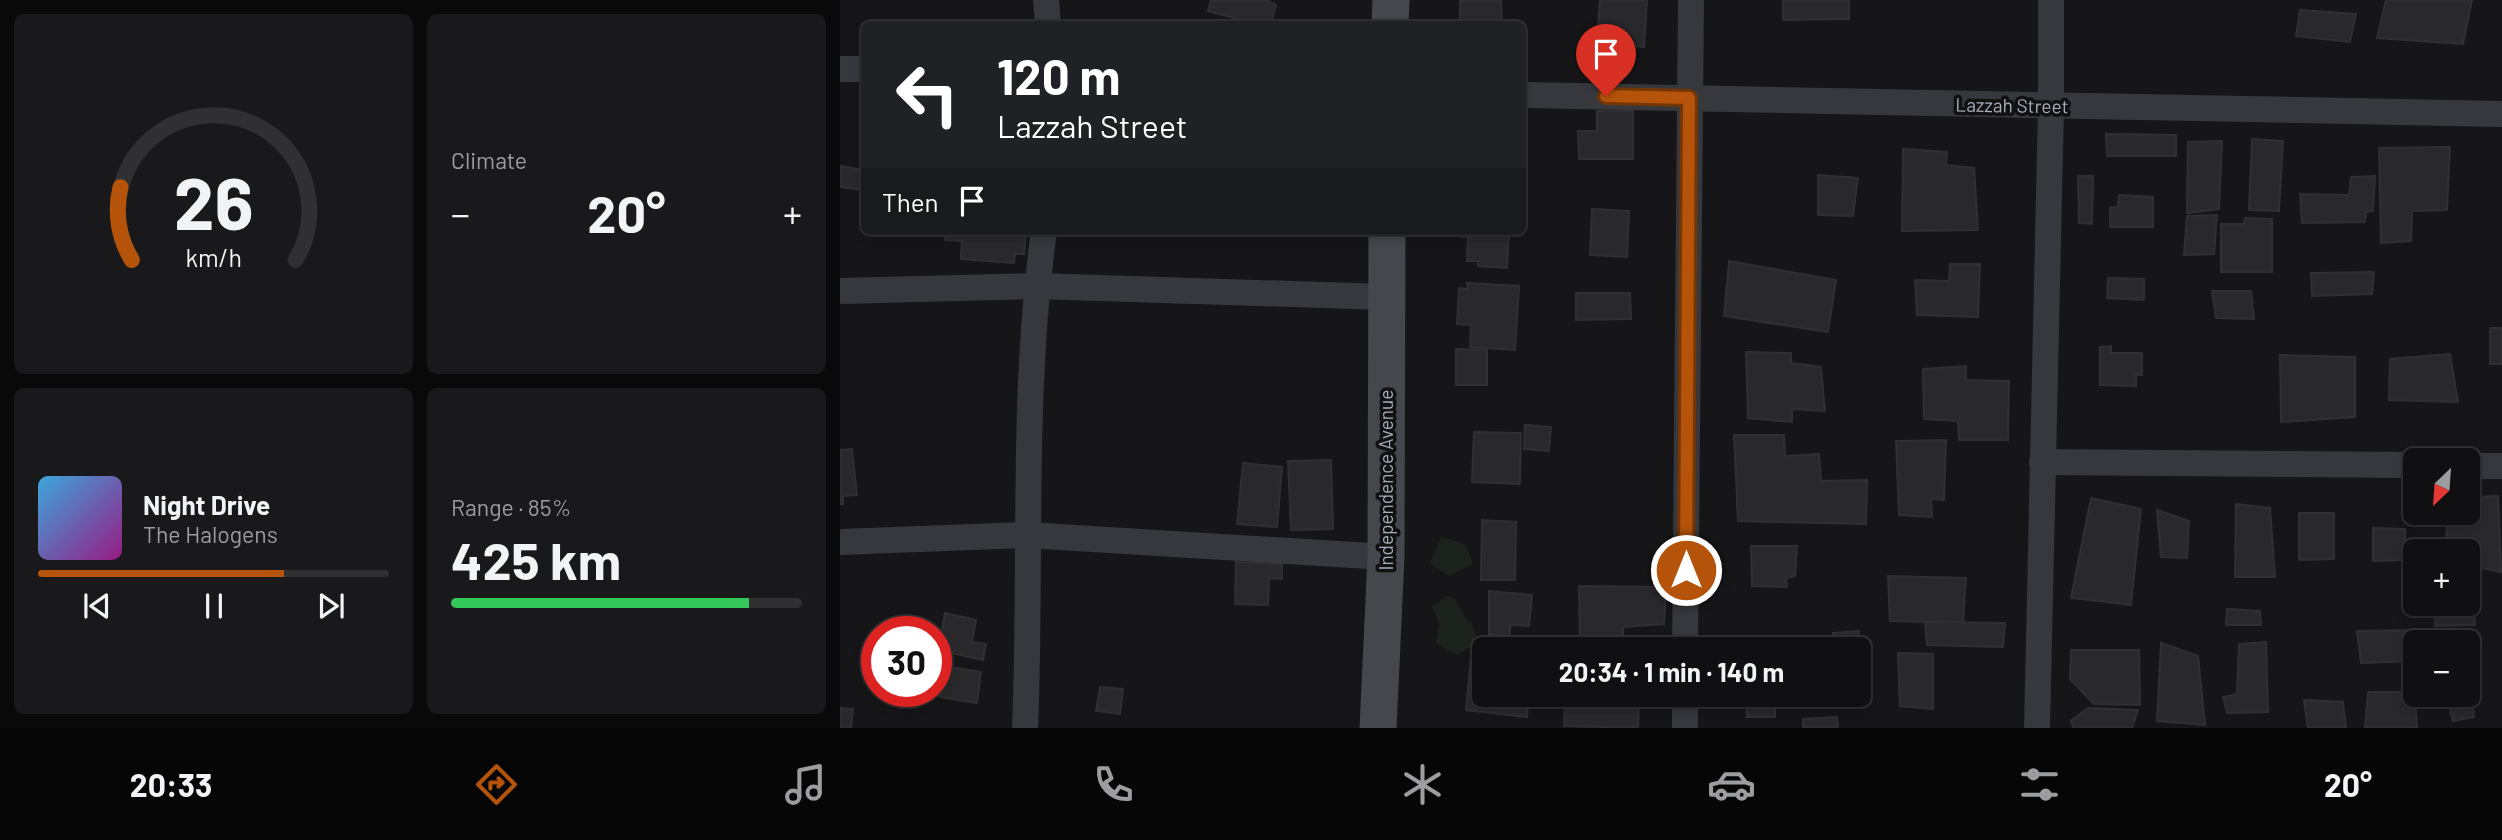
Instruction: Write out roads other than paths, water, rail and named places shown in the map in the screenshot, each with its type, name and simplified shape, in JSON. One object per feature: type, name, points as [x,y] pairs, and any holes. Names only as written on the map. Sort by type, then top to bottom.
[{"type":"street","points":[[1046,0],[1048,21]]},
{"type":"street","points":[[1390,21],[1391,0]]},
{"type":"street","points":[[1685,637],[1691,0]]},
{"type":"street","points":[[2036,728],[2051,106],[2051,0]]},
{"type":"street","points":[[840,69],[861,69]]},
{"type":"street","name":"Lazzah Street","points":[[1526,95],[2502,114]]},
{"type":"street","points":[[1025,728],[1027,535],[1037,286],[1043,235]]},
{"type":"street","name":"Independence Avenue","points":[[1378,728],[1386,557],[1387,235]]},
{"type":"street","points":[[840,291],[1037,286],[1385,297]]},
{"type":"street","points":[[2042,461],[2403,465]]},
{"type":"street","points":[[2480,466],[2502,466]]},
{"type":"street","points":[[840,542],[1027,535],[1386,557]]},
{"type":"street","points":[[1685,707],[1685,728]]}]
